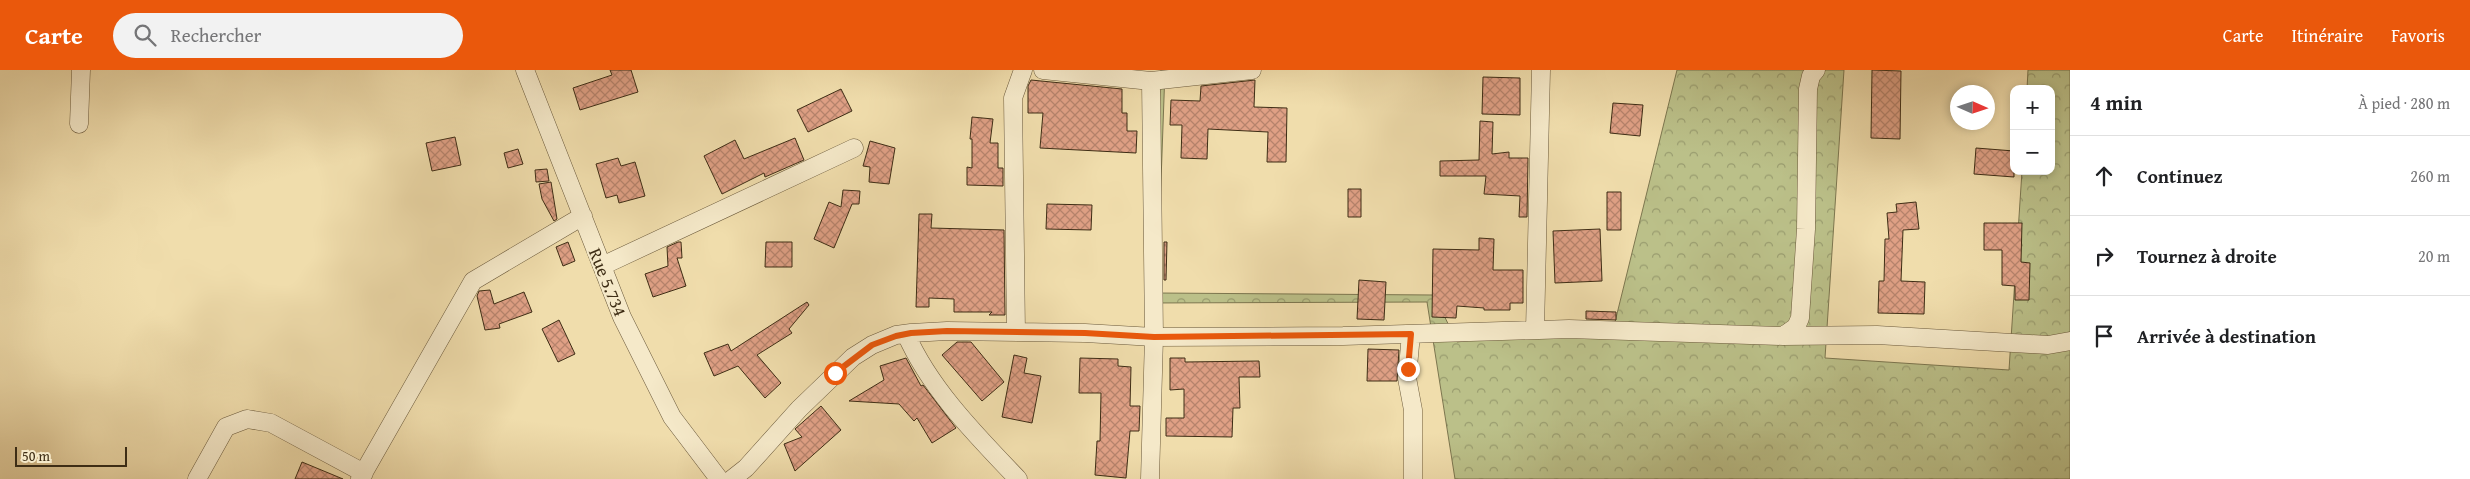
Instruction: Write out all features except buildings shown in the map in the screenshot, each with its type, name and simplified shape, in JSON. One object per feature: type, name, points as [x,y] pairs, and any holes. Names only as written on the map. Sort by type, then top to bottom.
[{"type":"street","points":[[79,124],[81,70]]},
{"type":"street","name":"Rue 5.734","points":[[525,70],[622,317],[672,417],[719,479]]},
{"type":"street","points":[[1016,332],[1013,98],[1023,70]]},
{"type":"street","points":[[1043,70],[1151,81],[1252,70]]},
{"type":"street","points":[[1534,330],[1540,70],[1546,70]]},
{"type":"street","points":[[1783,336],[1796,327],[1800,318],[1806,229],[1808,89],[1811,76],[1816,70]]},
{"type":"street","points":[[1150,479],[1154,337],[1151,81]]},
{"type":"street","points":[[602,266],[854,148]]},
{"type":"street","points":[[197,479],[226,427],[246,419],[270,423],[362,476],[473,281],[583,216]]},
{"type":"street","points":[[732,479],[746,468],[799,409],[853,357],[872,345],[906,334],[947,331],[1085,333],[1154,337],[1411,334],[1534,330],[1783,336],[1877,335],[2048,345],[2070,341]]},
{"type":"street","points":[[906,334],[920,361],[952,405],[1018,479]]},
{"type":"street","points":[[1411,334],[1408,378],[1413,410],[1413,479]]},
{"type":"green space","points":[[1161,70],[1165,70],[1157,293],[1434,295],[1457,342],[1615,322],[1677,70],[1844,70],[1825,358],[2009,370],[2022,175],[2055,175],[2055,85],[2027,85],[2028,70],[2070,70],[2070,479],[1455,479],[1427,302],[1149,303]]},
{"type":"route","points":[[835,373],[853,357],[872,345],[896,336],[911,333],[947,331],[1085,333],[1154,337],[1411,334],[1408,369]]}]
